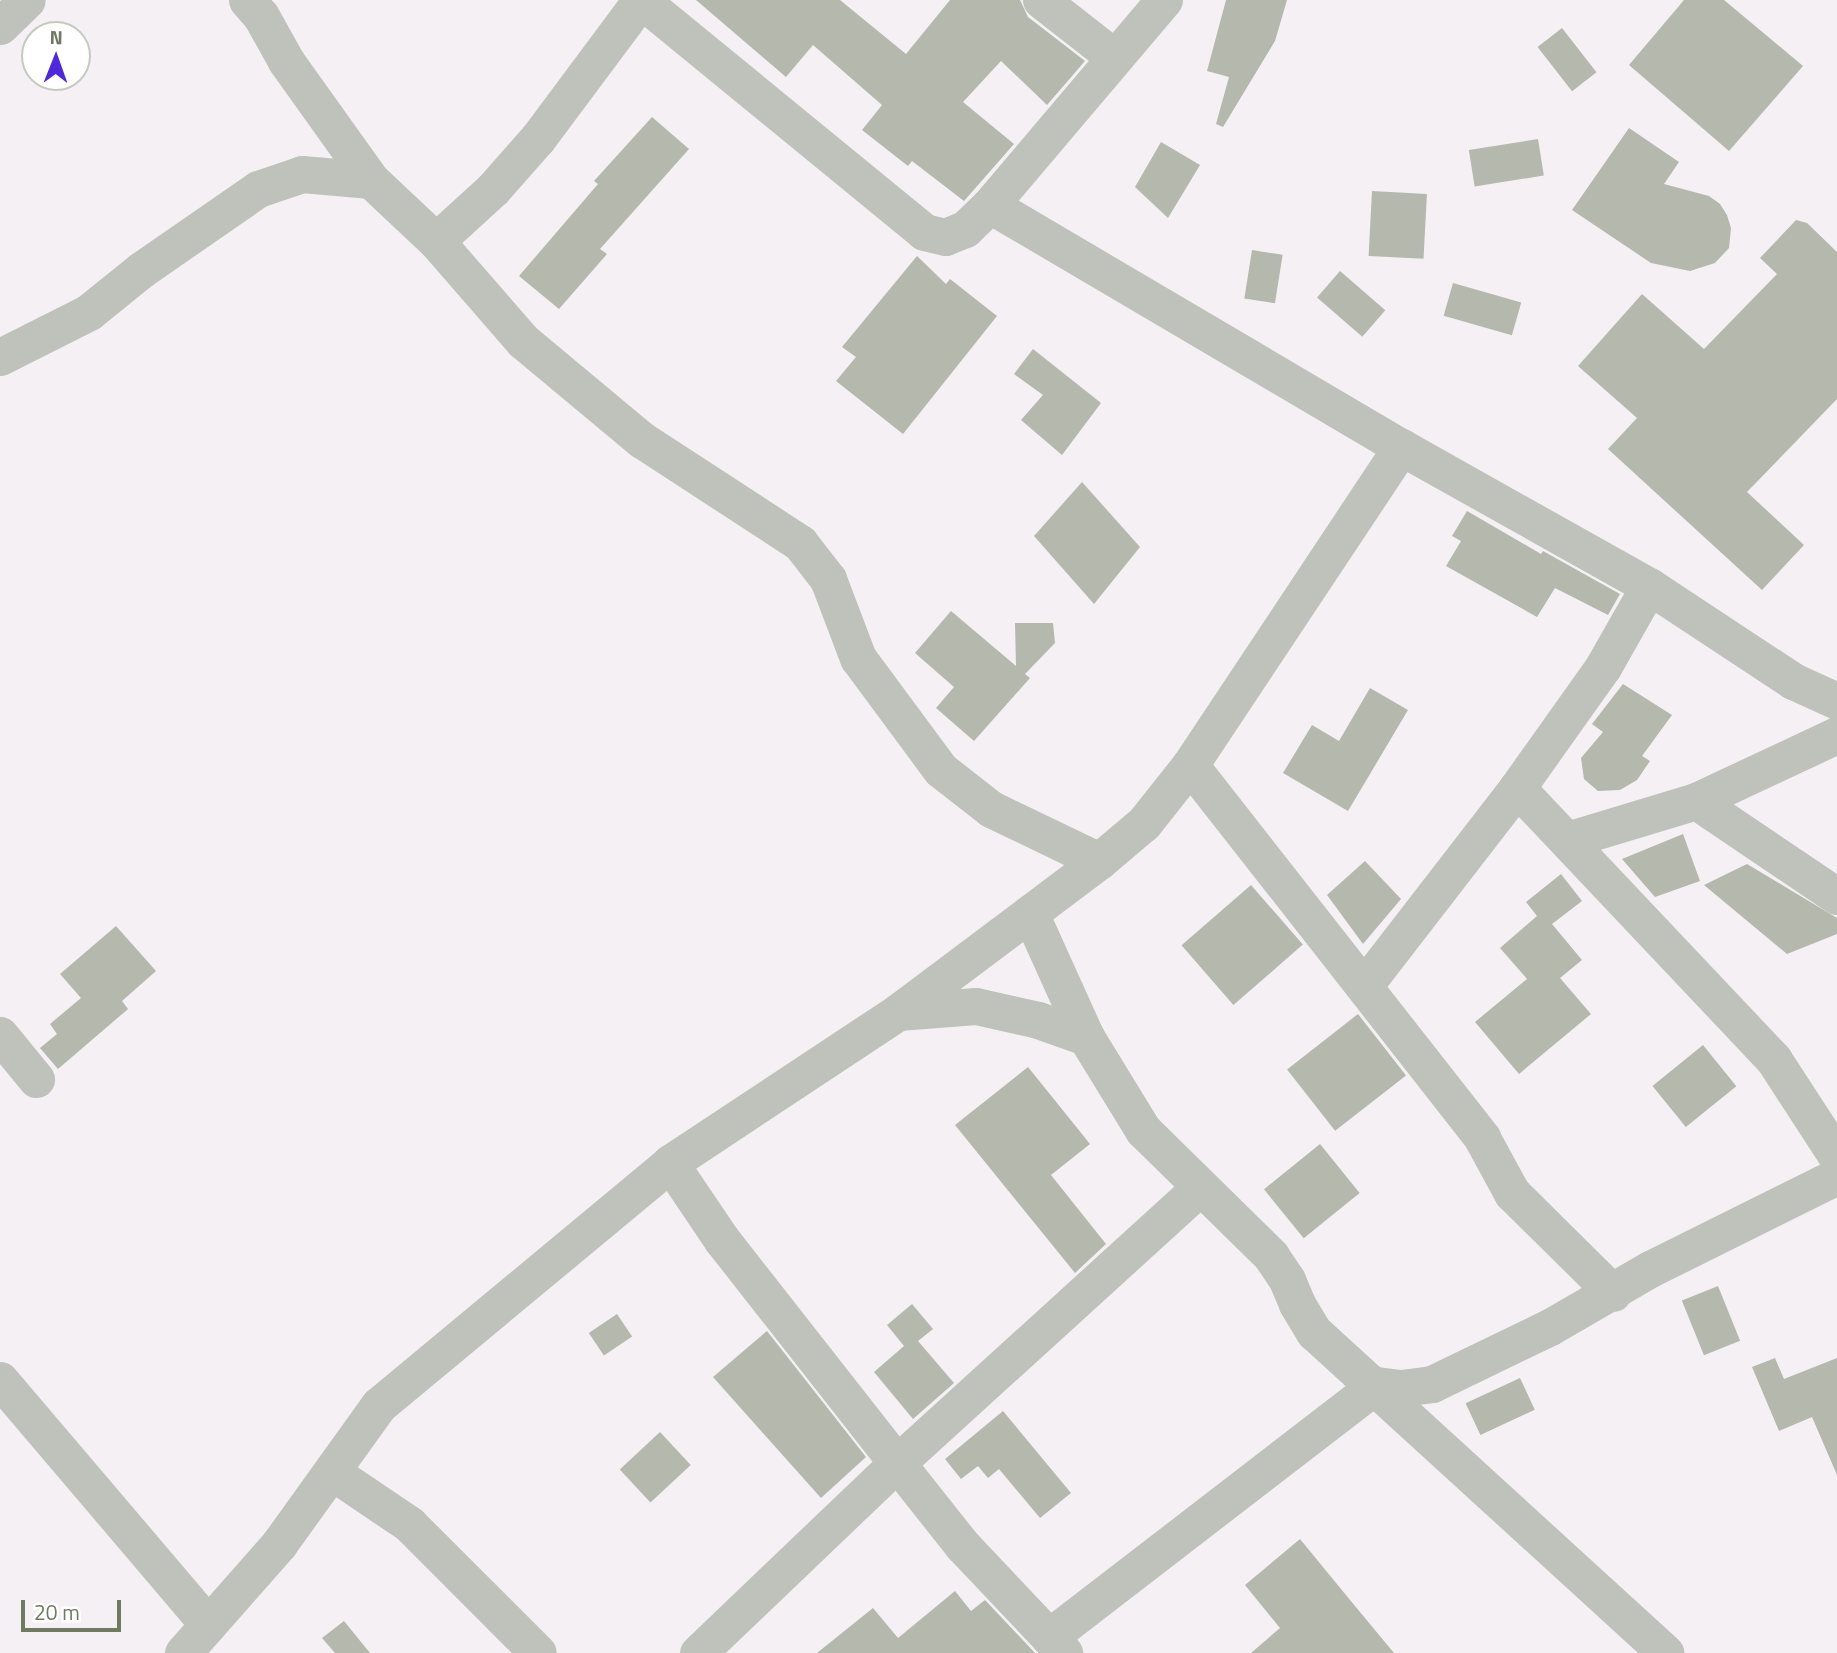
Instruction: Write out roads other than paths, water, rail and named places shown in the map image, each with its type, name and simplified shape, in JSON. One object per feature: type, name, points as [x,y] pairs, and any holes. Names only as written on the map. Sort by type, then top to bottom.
[{"type":"street","points":[[0,26],[27,0]]},
{"type":"street","points":[[436,241],[494,189],[538,138],[641,0],[925,232],[945,237],[965,229],[990,205],[1164,0]]},
{"type":"street","points":[[1041,0],[1114,57]]},
{"type":"street","points":[[258,5],[286,61],[371,180],[436,241],[523,341],[632,432],[800,543],[828,579],[858,658],[941,770],[991,808],[1099,861]]},
{"type":"street","points":[[0,356],[89,312],[141,270],[258,189],[302,174],[371,180]]},
{"type":"street","points":[[990,205],[1401,447],[1649,586],[1793,681],[1837,701]]},
{"type":"street","points":[[0,1380],[196,1643],[279,1544],[379,1405],[670,1163],[898,1012],[1099,861],[1144,823],[1189,765],[1401,447]]},
{"type":"street","points":[[1364,986],[1517,788],[1603,667],[1649,586]]},
{"type":"street","points":[[1567,841],[1696,801],[1837,735]]},
{"type":"street","points":[[1189,765],[1482,1138],[1512,1193],[1613,1293]]},
{"type":"street","points":[[1517,788],[1774,1060],[1837,1157]]},
{"type":"street","points":[[1696,801],[1837,896]]},
{"type":"street","points":[[1030,913],[1086,1037],[1143,1130],[1271,1256],[1287,1280],[1297,1304],[1314,1332],[1376,1385],[1666,1653]]},
{"type":"street","points":[[898,1012],[976,1006],[1038,1020],[1086,1037]]},
{"type":"street","points":[[0,1035],[36,1079]]},
{"type":"street","points":[[670,1163],[722,1240],[962,1545],[1057,1645],[1376,1385],[1401,1388],[1432,1384],[1613,1293],[1650,1269],[1837,1176]]},
{"type":"street","points":[[698,1653],[897,1463],[1199,1188]]},
{"type":"street","points":[[332,1472],[409,1524],[538,1653]]}]
